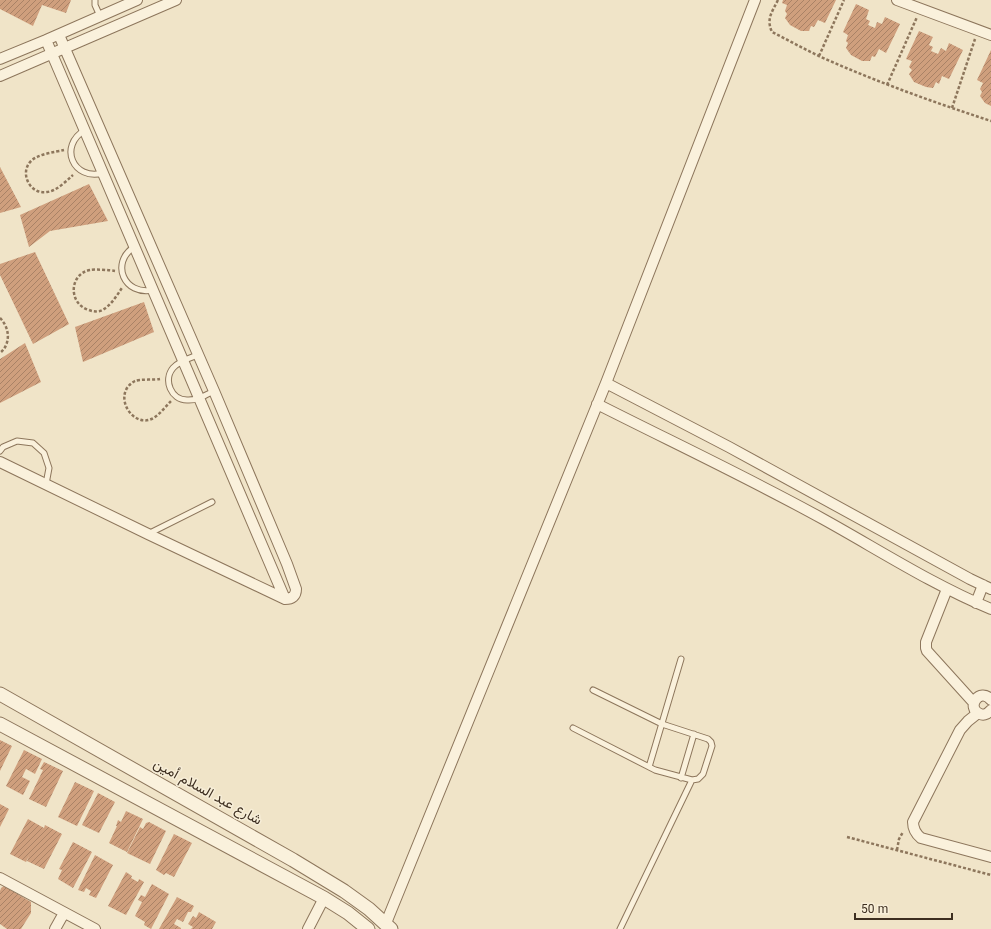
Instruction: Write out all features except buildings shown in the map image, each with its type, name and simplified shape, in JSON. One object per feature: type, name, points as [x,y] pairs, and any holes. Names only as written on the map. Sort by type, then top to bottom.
[{"type":"street","points":[[0,59],[59,35],[100,16],[121,3],[137,0]]},
{"type":"street","points":[[0,76],[176,0]]},
{"type":"street","points":[[388,926],[606,383],[755,0]]},
{"type":"street","points":[[896,0],[991,35]]},
{"type":"street","points":[[0,462],[285,599],[294,597],[296,593],[287,564],[214,392],[59,35]]},
{"type":"street","points":[[46,40],[285,599]]},
{"type":"street","points":[[606,383],[729,447],[987,587],[976,603]]},
{"type":"street","points":[[597,404],[822,518],[947,589],[991,609]]},
{"type":"street","points":[[947,589],[926,642],[926,648],[930,655],[974,703],[975,710],[978,713],[986,714],[991,710]]},
{"type":"street","name":"شارع عبد السلام أمين","points":[[0,694],[293,860],[344,891],[369,909],[388,926]]},
{"type":"street","points":[[974,703],[978,697],[982,696],[991,700]]},
{"type":"street","points":[[978,713],[960,730],[913,822],[913,826],[917,835],[921,838],[991,857]]},
{"type":"street","points":[[0,724],[324,898],[348,913],[368,929]]},
{"type":"street","points":[[0,878],[95,929]]},
{"type":"street","points":[[308,929],[324,898]]},
{"type":"street","points":[[55,929],[64,913]]},
{"type":"lane","points":[[95,0],[95,5],[100,16]]},
{"type":"lane","points":[[85,130],[79,133],[72,142],[72,160],[80,170],[85,173],[103,173]]},
{"type":"lane","points":[[134,247],[123,259],[123,277],[126,282],[136,289],[142,291],[153,290]]},
{"type":"lane","points":[[198,355],[183,361],[173,368],[170,373],[169,385],[176,396],[187,400],[193,400],[214,392]]},
{"type":"lane","points":[[0,451],[3,447],[17,441],[33,443],[44,453],[50,468],[46,484]]},
{"type":"lane","points":[[148,534],[212,502]]},
{"type":"lane","points":[[649,767],[681,659]]},
{"type":"lane","points":[[573,728],[655,770],[692,780],[698,779],[703,774],[712,746],[708,739],[662,724],[592,690]]},
{"type":"lane","points":[[681,778],[694,734]]},
{"type":"lane","points":[[620,929],[692,780]]},
{"type":"path","points":[[778,0],[769,18],[769,26],[772,32],[819,56],[887,85],[991,121]]},
{"type":"path","points":[[819,56],[844,0]]},
{"type":"path","points":[[887,85],[920,9]]},
{"type":"path","points":[[952,108],[978,31]]},
{"type":"path","points":[[71,148],[38,156],[31,160],[27,167],[26,175],[28,183],[33,189],[40,192],[48,192],[56,189],[80,170]]},
{"type":"path","points":[[122,271],[90,270],[81,274],[75,282],[74,287],[76,302],[84,309],[93,312],[103,310],[111,304],[126,282]]},
{"type":"path","points":[[0,318],[4,322],[8,332],[8,341],[0,353]]},
{"type":"path","points":[[169,379],[136,380],[129,386],[124,394],[124,404],[129,413],[137,418],[146,420],[155,417],[176,396]]},
{"type":"path","points":[[846,837],[991,875]]}]
